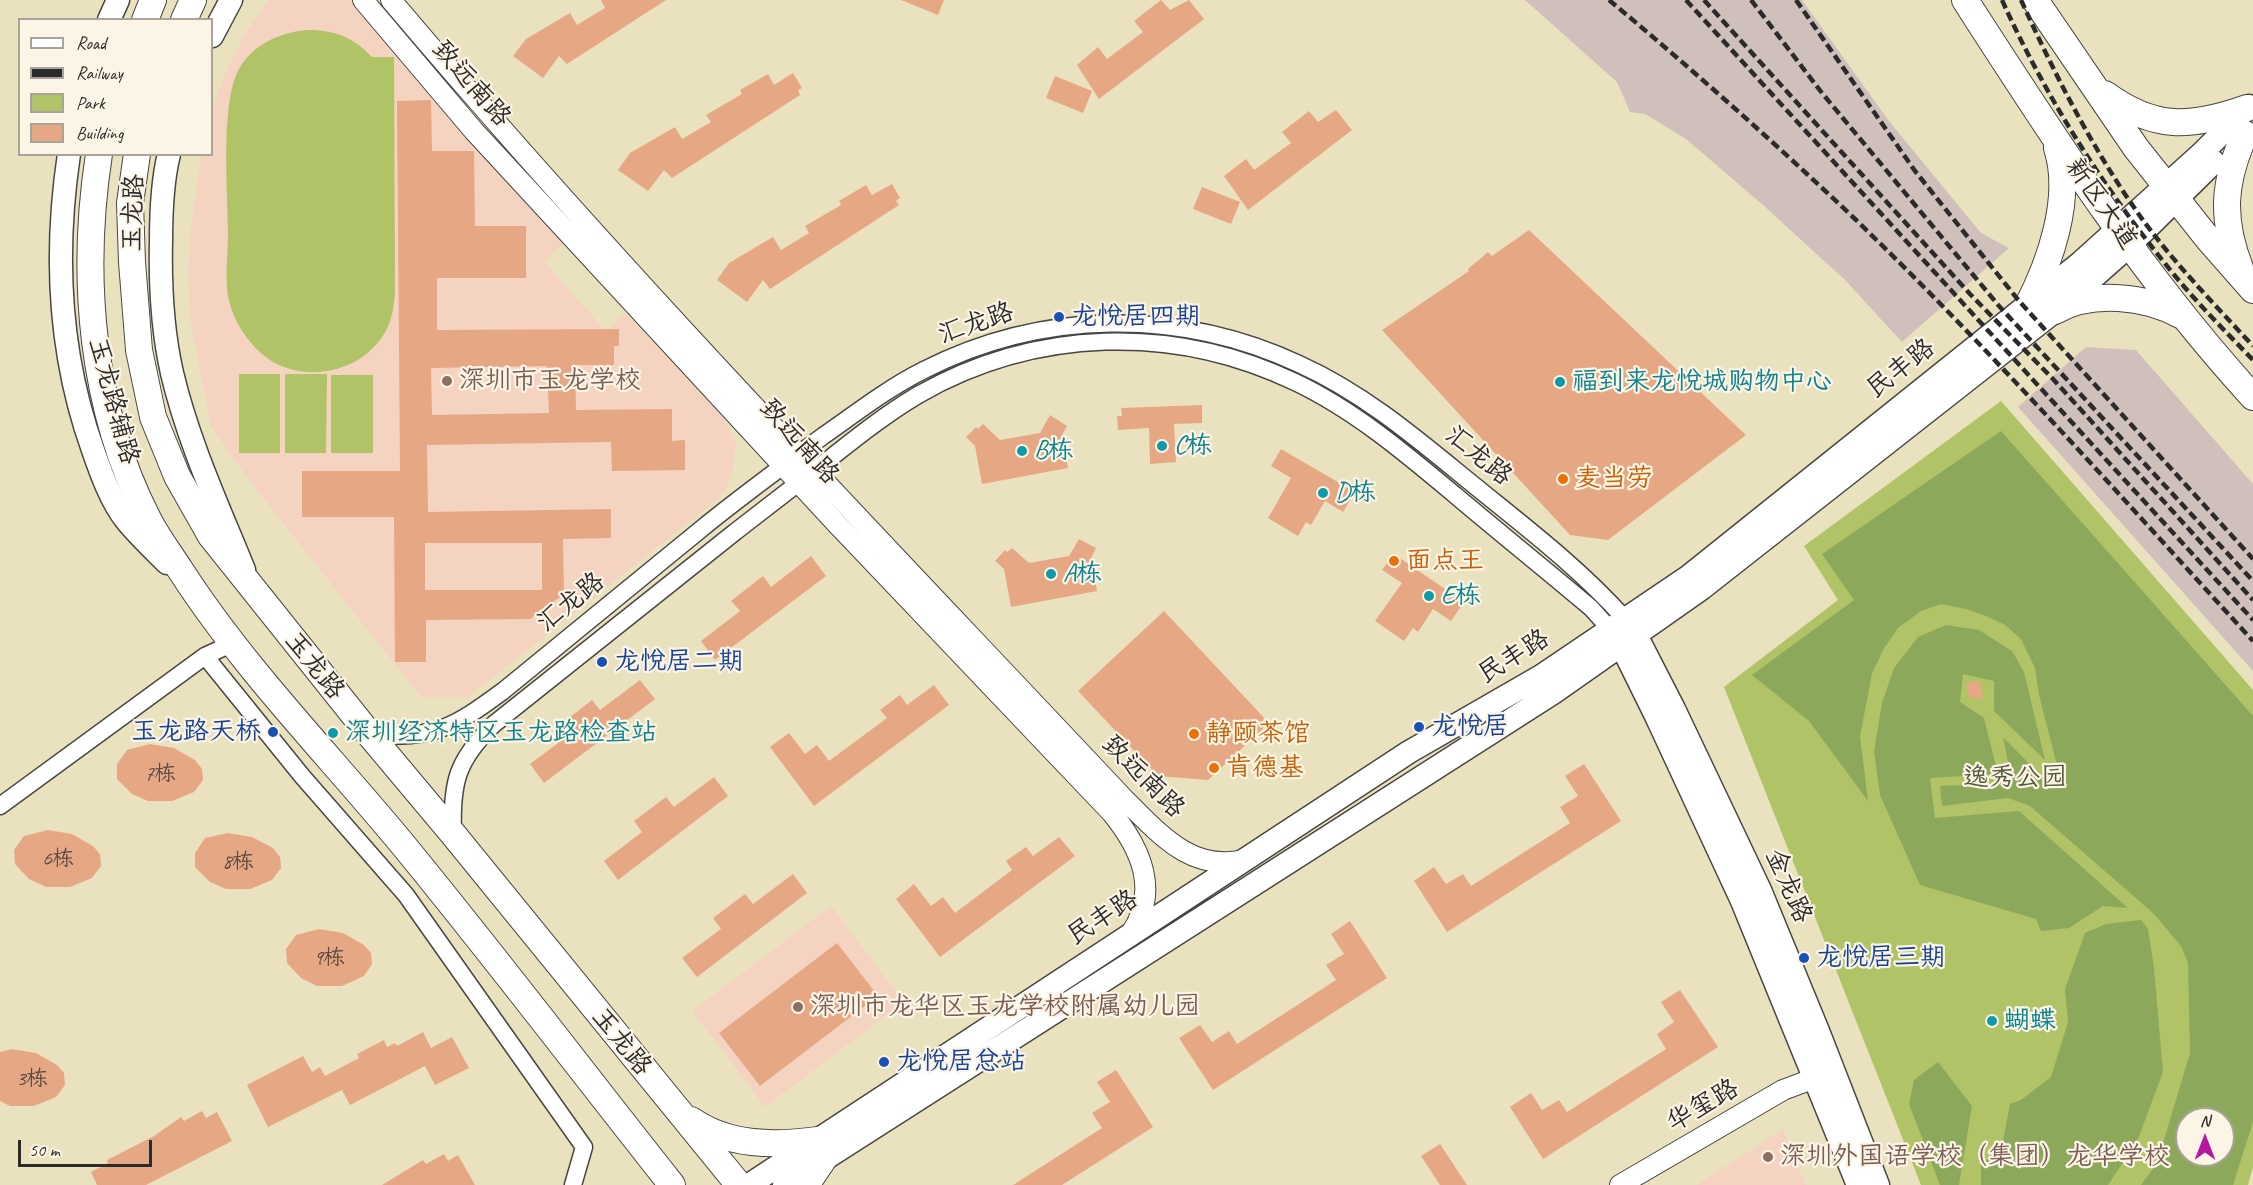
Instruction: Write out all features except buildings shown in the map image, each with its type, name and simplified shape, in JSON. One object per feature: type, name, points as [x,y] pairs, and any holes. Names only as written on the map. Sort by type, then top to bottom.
[{"type":"main road","points":[[110,18],[118,0]]},
{"type":"main road","points":[[146,18],[153,0]]},
{"type":"main road","points":[[185,18],[193,0]]},
{"type":"main road","name":"新区大道","points":[[1965,0],[2052,134],[2154,279],[2253,397]]},
{"type":"main road","points":[[2035,0],[2136,148],[2250,286]]},
{"type":"main road","points":[[213,34],[231,2]]},
{"type":"main road","points":[[2095,87],[2123,108],[2154,120],[2176,123],[2249,117],[2234,159],[2226,202],[2232,247],[2250,286]]},
{"type":"main road","name":"民丰路","points":[[784,1185],[820,1150],[1130,935],[1409,752],[1541,676],[1701,589],[2055,311],[2124,237],[2249,117]]},
{"type":"main road","points":[[2027,307],[2051,254],[2058,222],[2062,175],[2052,134]]},
{"type":"main road","name":"玉龙路辅路","points":[[69,156],[61,219],[62,301],[70,369],[86,431],[101,474],[125,519],[196,594]]},
{"type":"main road","name":"玉龙路","points":[[99,156],[93,197],[90,268],[95,344],[114,438],[149,520],[231,644],[409,852],[672,1185]]},
{"type":"main road","name":"玉龙路","points":[[137,156],[130,203],[139,350],[153,417],[177,476],[211,536],[370,735],[739,1185]]},
{"type":"main road","points":[[168,156],[165,169],[160,283],[172,372],[187,425],[251,588]]},
{"type":"main road","name":"民丰路","points":[[749,1185],[820,1150],[1553,693],[1689,576],[1871,428],[2027,307],[2124,237]]},
{"type":"main road","points":[[2055,311],[2078,301],[2125,300],[2166,307],[2185,317]]},
{"type":"main road","name":"金龙路","points":[[1623,632],[1742,901],[1858,1185]]},
{"type":"main road","name":"金龙路","points":[[1623,632],[1674,709],[1760,890],[1821,1037],[1878,1185]]},
{"type":"main road","points":[[675,1109],[705,1130],[743,1141],[820,1150],[806,1185]]},
{"type":"street","name":"致远南路","points":[[363,0],[474,131],[791,460]]},
{"type":"street","name":"致远南路","points":[[391,0],[490,117],[806,477],[1126,830],[1136,847],[1143,868],[1145,887],[1144,905],[1139,921],[1130,935]]},
{"type":"street","name":"汇龙路","points":[[370,735],[418,736],[444,728],[474,712],[503,691],[747,491],[896,386],[923,370],[982,346],[1046,328],[1081,324],[1146,324],[1190,328],[1266,350],[1338,383],[1403,427],[1583,575],[1623,632]]},
{"type":"street","name":"汇龙路","points":[[453,834],[452,803],[455,784],[462,764],[477,741],[504,717],[882,419],[916,396],[946,380],[978,367],[1045,349],[1117,341],[1185,345],[1221,353],[1298,383],[1340,407],[1409,456],[1623,632]]},
{"type":"street","name":"致远南路","points":[[806,477],[1152,827],[1188,855],[1202,861],[1230,863],[1244,860]]},
{"type":"street","points":[[0,806],[205,656],[231,644]]},
{"type":"street","points":[[205,656],[302,776],[406,895],[584,1147],[573,1185]]},
{"type":"street","name":"华玺路","points":[[1620,1185],[1783,1090],[1815,1078]]},
{"type":"shaded area","name":"深圳市玉龙学校","points":[[269,0],[349,0],[567,240],[544,262],[606,331],[625,313],[722,414],[736,443],[732,474],[727,487],[718,499],[468,697],[421,697],[252,484],[211,427],[190,318],[188,277],[190,235],[201,156],[213,156],[215,102],[245,33]]},
{"type":"shaded area","points":[[1525,0],[1802,0],[1889,121],[1981,233],[2009,248],[1902,342],[1845,280],[1686,139],[1645,114],[1630,112],[1617,82]]},
{"type":"shaded area","points":[[2086,347],[2136,350],[2253,484],[2253,671],[2018,407]]},
{"type":"shaded area","name":"深圳市龙华区玉龙学校附属幼儿园","points":[[831,906],[904,1002],[765,1107],[692,1011]]},
{"type":"shaded area","name":"深圳外国语学校（集团）龙华学校","points":[[1783,1129],[1806,1185],[1697,1185]]},
{"type":"green space","points":[[307,30],[326,31],[343,36],[358,44],[372,57],[394,57],[395,293],[389,324],[381,339],[357,360],[326,371],[309,372],[293,370],[266,357],[255,348],[234,315],[228,296],[227,281],[226,148],[229,103],[233,84],[245,60],[269,41],[287,33]]},
{"type":"green space","points":[[239,374],[280,374],[280,453],[239,453]]},
{"type":"green space","points":[[285,374],[327,374],[326,453],[285,453]]},
{"type":"green space","points":[[331,375],[373,375],[373,453],[331,453]]},
{"type":"green space","name":"逸秀公园","points":[[2001,401],[2253,690],[2253,1167],[2248,1185],[1921,1185],[1724,687],[1838,600],[1804,546]]},
{"type":"green space","points":[[2001,431],[2253,716],[2253,1122],[2233,1185],[2141,1185],[2157,1163],[2190,1053],[2188,963],[2181,946],[2153,913],[2030,806],[2008,798],[1942,806],[1940,786],[2012,783],[2003,737],[2051,786],[2060,777],[2039,695],[2035,668],[2021,639],[2005,625],[1986,616],[1941,604],[1921,611],[1898,628],[1883,650],[1872,674],[1860,736],[1868,801],[1809,721],[1752,675],[1854,600],[1822,554]]},
{"type":"green space","points":[[1946,625],[1979,630],[2012,651],[2024,672],[2045,760],[1994,711],[1994,681],[1963,674],[1960,702],[1984,718],[1998,774],[1930,778],[1935,818],[2019,811],[2128,908],[2103,906],[2069,928],[2041,931],[2036,919],[1920,885],[1880,795],[1874,751],[1882,703],[1894,668],[1918,637]]},
{"type":"green space","points":[[2141,920],[2148,929],[2154,968],[2163,1072],[2138,1139],[2108,1185],[1981,1185],[1981,1161],[2000,1157],[2010,1104],[2021,1100],[2051,1077],[2068,1022],[2065,989],[2085,933],[2106,924]]},
{"type":"green space","points":[[1938,1062],[1972,1106],[1959,1185],[1940,1185],[1909,1104],[1914,1080]]},
{"type":"railway","points":[[1609,0],[1764,135],[1907,270],[2057,427],[2253,641]]},
{"type":"railway","points":[[1686,0],[2253,620]]},
{"type":"railway","points":[[1704,0],[1970,294],[2053,379],[2253,600]]},
{"type":"railway","points":[[1751,0],[1822,93],[1999,306],[2253,581]]},
{"type":"railway","points":[[1796,0],[1915,171],[2019,301],[2253,559]]},
{"type":"railway","points":[[2002,0],[2038,74],[2102,178],[2176,277],[2253,360]]},
{"type":"railway","points":[[2021,0],[2077,114],[2127,197],[2171,255],[2253,346]]},
{"type":"place","name":"龙悦居四期","points":[[1059,317]]},
{"type":"place","name":"深圳市玉龙学校","points":[[447,381]]},
{"type":"place","name":"福到来龙悦城购物中心","points":[[1560,382]]},
{"type":"place","name":"C栋","points":[[1162,446]]},
{"type":"place","name":"B栋","points":[[1022,451]]},
{"type":"place","name":"麦当劳","points":[[1563,479]]},
{"type":"place","name":"D栋","points":[[1323,493]]},
{"type":"place","name":"面点王","points":[[1394,561]]},
{"type":"place","name":"A栋","points":[[1051,574]]},
{"type":"place","name":"E栋","points":[[1429,596]]},
{"type":"place","name":"龙悦居二期","points":[[602,662]]},
{"type":"place","name":"龙悦居","points":[[1419,727]]},
{"type":"place","name":"玉龙路天桥","points":[[273,732]]},
{"type":"place","name":"深圳经济特区玉龙路检查站","points":[[333,733]]},
{"type":"place","name":"静颐茶馆","points":[[1194,734]]},
{"type":"place","name":"肯德基","points":[[1214,768]]},
{"type":"place","name":"龙悦居三期","points":[[1804,958]]},
{"type":"place","name":"深圳市龙华区玉龙学校附属幼儿园","points":[[798,1007]]},
{"type":"place","name":"蝴蝶","points":[[1992,1021]]},
{"type":"place","name":"龙悦居总站","points":[[884,1062]]},
{"type":"place","name":"深圳外国语学校（集团）龙华学校","points":[[1768,1157]]}]
